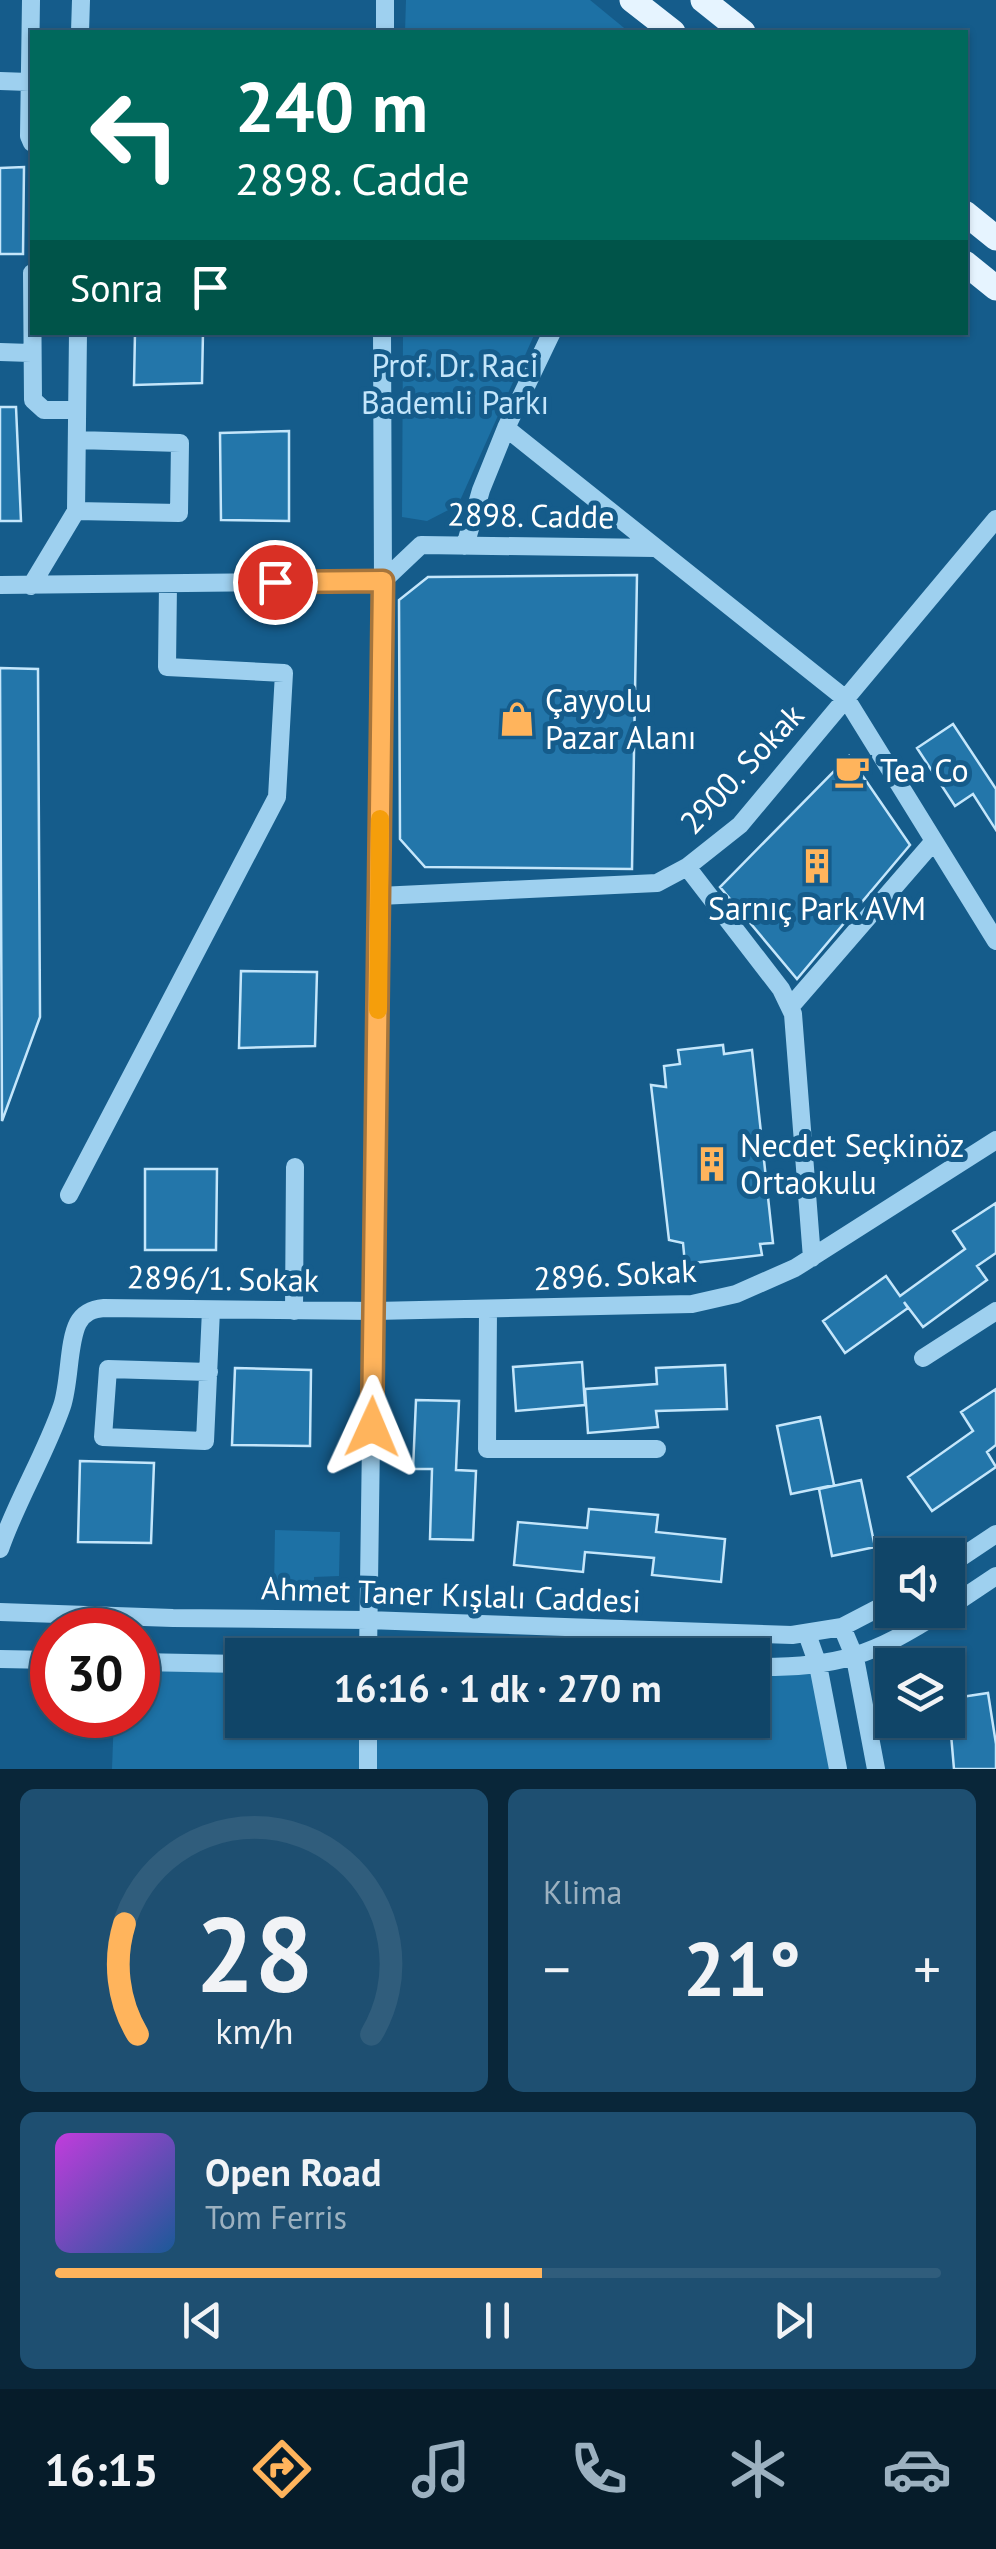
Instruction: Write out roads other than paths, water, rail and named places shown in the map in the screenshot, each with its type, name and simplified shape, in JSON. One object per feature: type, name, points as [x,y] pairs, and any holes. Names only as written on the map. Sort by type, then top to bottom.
[{"type":"main road","points":[[632,0],[670,30]]},
{"type":"main road","points":[[703,0],[740,30]]},
{"type":"main road","points":[[968,215],[996,238]]},
{"type":"main road","points":[[968,265],[996,288]]},
{"type":"street","points":[[30,0],[30,138]]},
{"type":"street","points":[[80,30],[81,0]]},
{"type":"street","points":[[385,30],[386,0]]},
{"type":"street","points":[[0,82],[29,82]]},
{"type":"street","points":[[31,335],[32,394],[36,406],[44,410],[77,410]]},
{"type":"street","points":[[32,586],[76,511],[78,335]]},
{"type":"street","points":[[368,1638],[383,581],[382,335]]},
{"type":"street","points":[[465,546],[481,490],[506,428],[551,335]]},
{"type":"street","points":[[0,352],[31,353]]},
{"type":"street","points":[[506,428],[846,700],[996,941]]},
{"type":"street","points":[[76,511],[179,513],[180,443],[77,440]]},
{"type":"street","name":"2900. Sokak","points":[[812,1258],[796,1033],[790,1006],[775,980],[687,867],[740,825],[996,519]]},
{"type":"street","name":"2898. Cadde","points":[[383,581],[421,545],[655,548]]},
{"type":"street","points":[[0,585],[383,581]]},
{"type":"street","points":[[69,1195],[277,798],[284,672],[167,667],[168,584]]},
{"type":"street","points":[[790,1006],[934,841]]},
{"type":"street","points":[[379,896],[657,882],[687,867]]},
{"type":"street","name":"2896. Sokak","points":[[374,1311],[692,1304],[736,1294],[812,1258],[996,1140]]},
{"type":"street","points":[[294,1311],[295,1167]]},
{"type":"street","name":"2896/1. Sokak","points":[[0,1549],[61,1408],[75,1330],[84,1315],[104,1308],[374,1311]]},
{"type":"street","points":[[209,1372],[108,1369],[104,1437],[206,1441],[209,1372],[211,1310]]},
{"type":"street","points":[[488,1310],[487,1449],[657,1449]]},
{"type":"street","points":[[924,1358],[996,1311]]},
{"type":"street","points":[[965,1555],[996,1534]]},
{"type":"street","points":[[965,1596],[996,1576]]},
{"type":"street","name":"Ahmet Taner Kışlalı Caddesi","points":[[0,1612],[807,1634],[842,1627],[875,1609]]},
{"type":"street","points":[[842,1627],[855,1658],[876,1769]]},
{"type":"street","points":[[770,1666],[818,1665],[855,1658],[911,1628]]},
{"type":"street","points":[[807,1634],[818,1665],[838,1769]]},
{"type":"street","points":[[0,1659],[30,1660]]},
{"type":"street","points":[[160,1662],[225,1664]]},
{"type":"street","points":[[368,1738],[368,1769]]},
{"type":"place","name":"Çayyolu Pazar Alanı","points":[[517,719]]},
{"type":"place","name":"Tea Co","points":[[852,771]]},
{"type":"place","name":"Sarnıç Park AVM","points":[[817,866]]},
{"type":"place","name":"Necdet Seçkinöz Ortaokulu","points":[[712,1164]]},
{"type":"park label","name":"Prof. Dr. Raci Bademli Parkı","points":[[455,384]]}]
